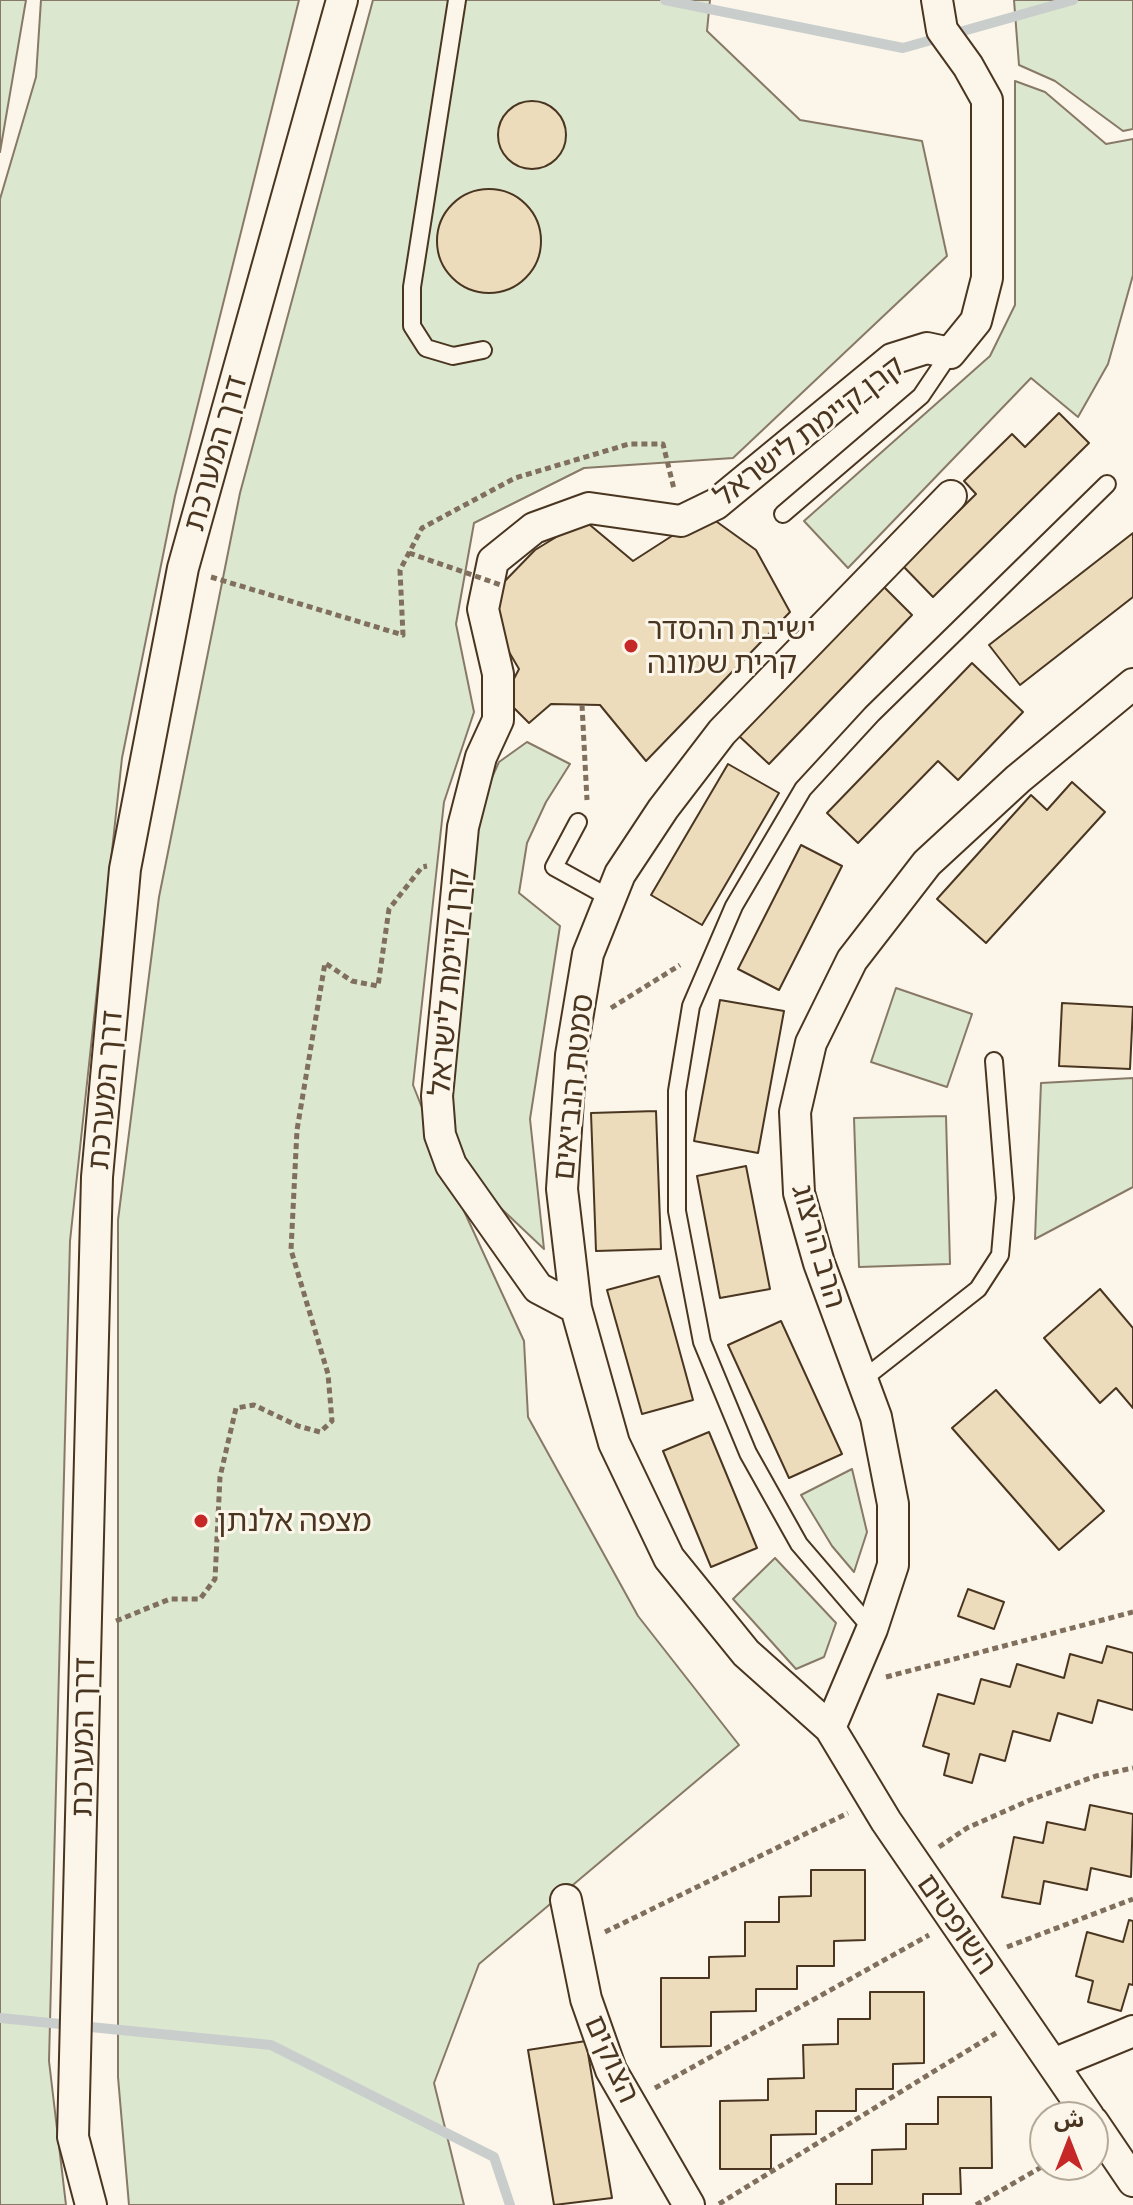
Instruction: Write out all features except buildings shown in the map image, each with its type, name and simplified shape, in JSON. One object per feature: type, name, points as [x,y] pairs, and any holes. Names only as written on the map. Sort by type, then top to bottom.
[{"type":"street","name":"דרך המערכת","points":[[91,2205],[73,2137],[97,1177],[125,869],[183,568],[342,0]]},
{"type":"street","points":[[937,0],[942,30],[968,66],[987,100],[987,278],[976,321],[950,353]]},
{"type":"street","name":"קרן קיימת לישראל","points":[[576,1308],[538,1288],[451,1165],[440,1135],[437,1096],[463,827],[481,757],[498,720],[498,674],[483,609],[493,561],[534,528],[589,508],[681,521],[716,504],[892,359],[927,348],[950,353]]},
{"type":"street","name":"סמטת הנביאים","points":[[830,1728],[746,1653],[669,1558],[614,1443],[576,1308],[562,1189],[576,1029],[588,954],[620,874],[654,822],[722,732],[951,496]]},
{"type":"street","name":"הרב הרצוג","points":[[830,1728],[872,1629],[893,1565],[893,1504],[876,1417],[819,1263],[799,1193],[795,1112],[811,1043],[852,960],[927,863],[1018,779],[1133,684]]},
{"type":"street","name":"השופטים","points":[[830,1728],[915,1863],[1078,2101]]},
{"type":"street","name":"הצוקים","points":[[566,1900],[586,1999],[611,2070],[689,2205]]},
{"type":"street","points":[[1053,2064],[1133,2031]]},
{"type":"street","points":[[1109,2146],[1133,2181]]},
{"type":"lane","points":[[457,0],[412,287],[412,326],[426,348],[453,356],[483,350]]},
{"type":"lane","points":[[783,514],[921,396],[950,353]]},
{"type":"lane","points":[[872,1629],[799,1544],[748,1453],[702,1342],[677,1211],[677,1091],[691,1006],[734,906],[803,789],[872,714],[1107,484]]},
{"type":"lane","points":[[578,822],[554,867],[610,898]]},
{"type":"lane","points":[[862,1380],[978,1289],[1000,1255],[1005,1198],[994,1061]]},
{"type":"path","points":[[183,568],[403,635],[400,570],[422,528],[515,478],[629,444],[663,444],[670,470]]},
{"type":"path","points":[[409,553],[501,585]]},
{"type":"path","points":[[578,822],[588,806],[582,705]]},
{"type":"path","points":[[86,1630],[131,1617],[170,1599],[200,1599],[215,1579],[220,1477],[236,1408],[254,1405],[298,1426],[320,1432],[332,1421],[328,1374],[291,1250],[297,1130],[325,963],[352,981],[378,986],[389,909],[422,867],[460,860]]},
{"type":"path","points":[[576,1029],[719,941]]},
{"type":"path","points":[[847,1687],[1133,1612]]},
{"type":"path","points":[[915,1863],[967,1828],[1030,1800],[1096,1776],[1133,1768]]},
{"type":"path","points":[[575,1946],[874,1800]]},
{"type":"path","points":[[981,1958],[1079,1917],[1133,1899]]},
{"type":"path","points":[[630,2102],[955,1921]]},
{"type":"path","points":[[718,2205],[1021,2018]]},
{"type":"path","points":[[976,2205],[1029,2174]]},
{"type":"green space","points":[[0,0],[26,0],[0,152]]},
{"type":"green space","points":[[41,0],[299,0],[175,496],[122,758],[70,1241],[49,2061],[66,2205],[0,2205],[0,199],[36,77]]},
{"type":"green space","points":[[373,0],[710,0],[707,31],[800,120],[922,141],[947,256],[733,458],[584,468],[474,523],[456,624],[474,712],[444,802],[413,1085],[458,1198],[524,1341],[528,1417],[638,1616],[739,1745],[479,1964],[434,2083],[464,2205],[129,2205],[118,2077],[118,1220],[159,897],[240,493]]},
{"type":"green space","points":[[1014,0],[1133,0],[1133,129],[1123,131],[1055,81],[1019,65]]},
{"type":"green space","points":[[1015,81],[1045,92],[1106,144],[1133,139],[1133,275],[1108,364],[1078,417],[1031,378],[848,568],[804,521],[990,356],[1015,305]]},
{"type":"green space","points":[[527,742],[570,764],[546,802],[527,843],[519,893],[560,926],[530,1119],[544,1249],[489,1197],[453,1138],[448,1095],[475,815],[499,762]]},
{"type":"green space","points":[[896,988],[972,1014],[947,1087],[871,1062]]},
{"type":"green space","points":[[1133,1078],[1133,1187],[1035,1239],[1041,1083]]},
{"type":"green space","points":[[946,1116],[950,1264],[859,1267],[854,1118]]},
{"type":"green space","points":[[852,1469],[867,1532],[854,1572],[832,1546],[801,1495]]},
{"type":"green space","points":[[775,1558],[836,1623],[824,1657],[796,1669],[733,1599]]},
{"type":"waterway","points":[[665,0],[903,48],[1073,0]]},
{"type":"waterway","points":[[0,2018],[271,2045],[494,2157],[510,2205]]},
{"type":"place","name":"ישיבת ההסדר קרית שמונה","points":[[631,646]]},
{"type":"place","name":"מצפה אלנתן","points":[[201,1521]]}]
